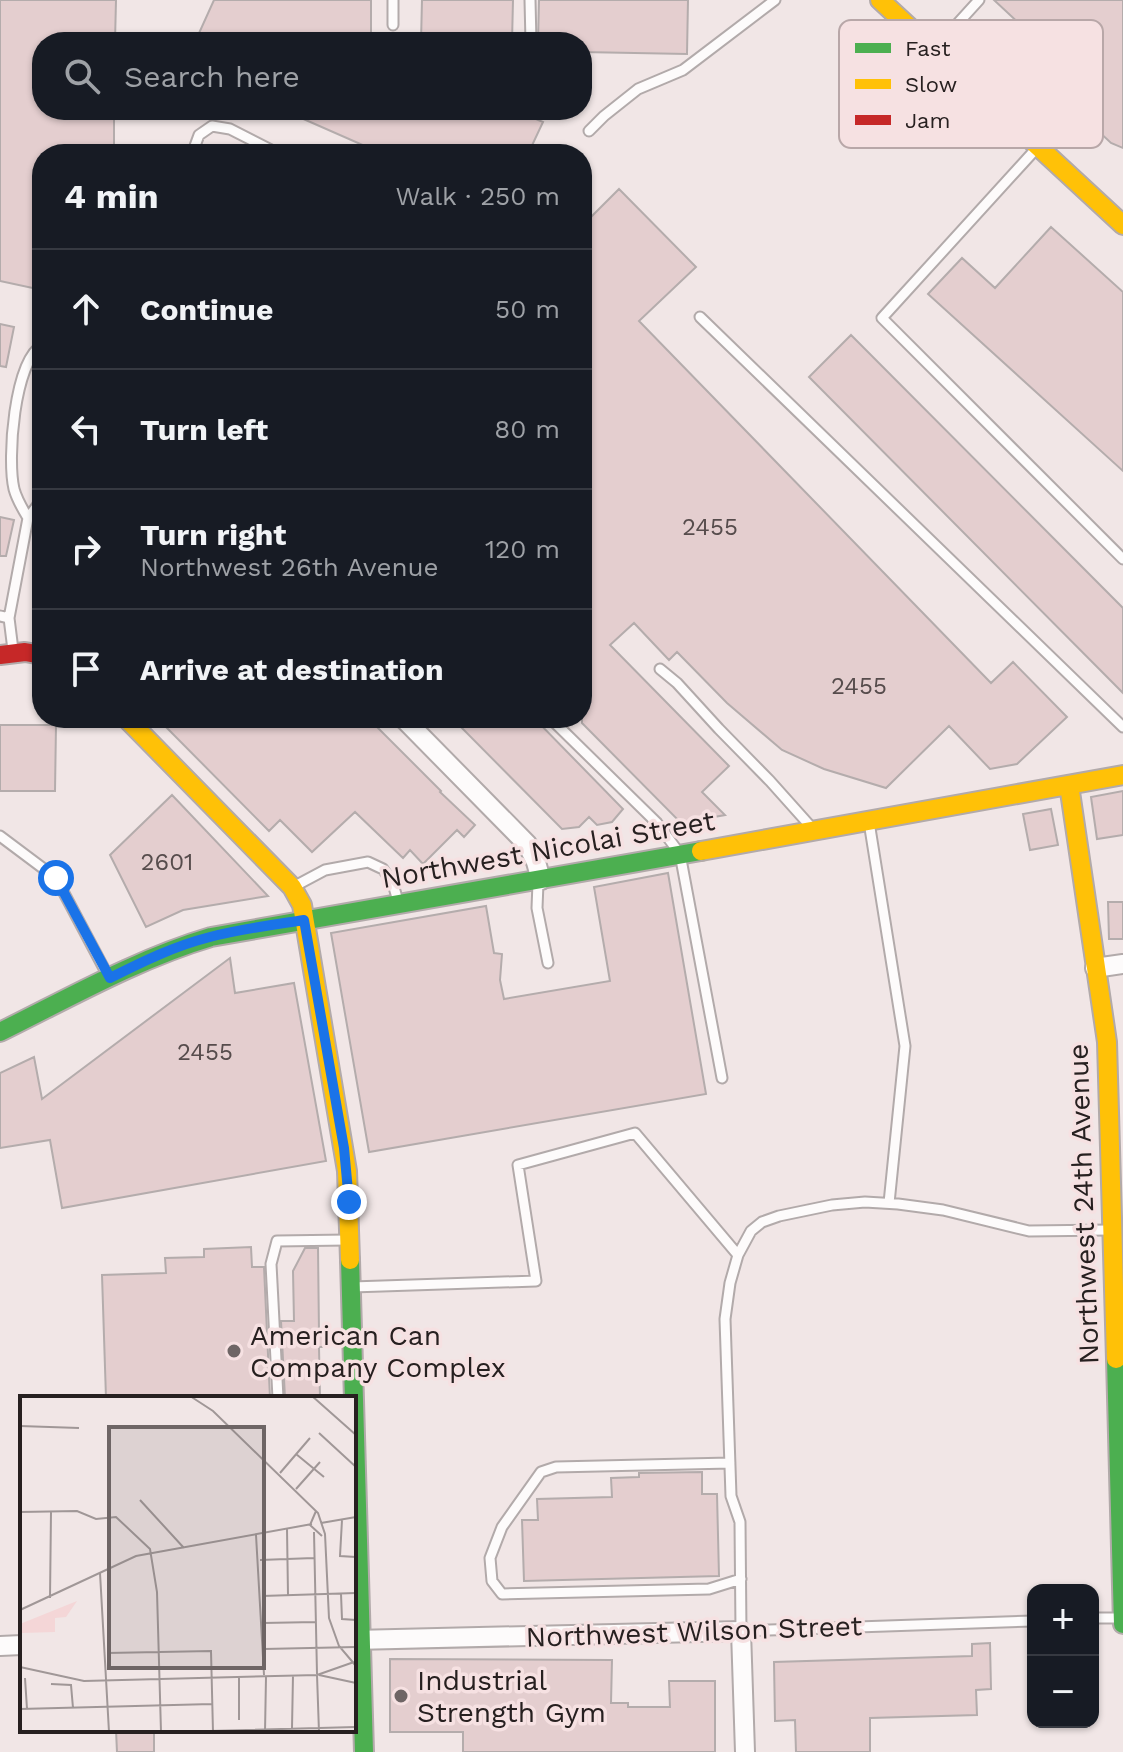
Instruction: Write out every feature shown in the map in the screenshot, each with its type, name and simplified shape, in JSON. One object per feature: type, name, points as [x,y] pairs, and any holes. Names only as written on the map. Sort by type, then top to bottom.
[{"type":"main road","points":[[880,0],[902,20]]},
{"type":"main road","points":[[1040,148],[1123,225]]},
{"type":"main road","points":[[6,653],[32,653]]},
{"type":"main road","points":[[136,728],[292,887],[302,905],[344,1148],[349,1194],[354,1396]]},
{"type":"main road","name":"Northwest Nicolai Street","points":[[0,1032],[149,958],[211,937],[1123,775]]},
{"type":"main road","name":"Northwest 24th Avenue","points":[[1069,785],[1107,1042],[1118,1230],[1123,1624]]},
{"type":"main road","points":[[356,1508],[364,1752]]},
{"type":"street","points":[[413,728],[527,844],[540,880]]},
{"type":"street","points":[[1095,968],[1123,964]]},
{"type":"street","points":[[741,1631],[745,1752]]},
{"type":"street","name":"Northwest Wilson Street","points":[[358,1640],[741,1631]]},
{"type":"street","points":[[0,1646],[20,1645]]},
{"type":"lane","points":[[393,0],[393,25]]},
{"type":"lane","points":[[530,0],[531,32]]},
{"type":"lane","points":[[589,131],[638,89],[683,70],[775,0]]},
{"type":"lane","points":[[961,20],[979,0]]},
{"type":"lane","points":[[196,144],[199,135],[212,126],[230,129],[259,144]]},
{"type":"lane","points":[[1036,148],[882,318],[1123,559]]},
{"type":"lane","points":[[700,317],[1123,727]]},
{"type":"lane","points":[[28,518],[13,487],[11,462],[23,375],[32,356]]},
{"type":"lane","points":[[6,653],[4,617],[28,518],[32,513]]},
{"type":"lane","points":[[660,669],[677,683],[814,831]]},
{"type":"lane","points":[[560,728],[657,823],[680,854],[722,1078]]},
{"type":"lane","points":[[869,821],[905,1046],[889,1203]]},
{"type":"lane","points":[[0,836],[56,878],[110,978]]},
{"type":"lane","points":[[292,887],[325,870],[368,862],[383,869],[393,884],[399,904]]},
{"type":"lane","points":[[540,880],[537,908],[548,963]]},
{"type":"lane","points":[[352,1287],[536,1281],[518,1165],[635,1133],[738,1255]]},
{"type":"lane","points":[[741,1631],[740,1522],[731,1496],[725,1319],[738,1255],[751,1231],[771,1219],[832,1205],[865,1202],[943,1210],[1029,1231],[1118,1230]]},
{"type":"lane","points":[[278,1396],[271,1264],[277,1241],[351,1240]]},
{"type":"lane","points":[[730,1463],[556,1467],[541,1472],[502,1527],[490,1558],[492,1581],[502,1594],[534,1594],[709,1589],[741,1579]]},
{"type":"lane","points":[[1099,1618],[1123,1617]]},
{"type":"lane","name":"Northwest Wilson Street","points":[[741,1631],[1027,1621]]},
{"type":"building","points":[[0,0],[116,0],[115,32],[32,32],[32,120],[114,120],[114,144],[32,144],[32,288],[0,281]]},
{"type":"building","points":[[214,0],[371,0],[371,32],[200,32]]},
{"type":"building","points":[[422,0],[513,0],[512,32],[421,32]]},
{"type":"building","points":[[539,0],[688,0],[687,54],[592,52],[592,32],[538,32]]},
{"type":"building","points":[[994,0],[1123,0],[1123,148],[1103,136],[1103,20],[1015,20]]},
{"type":"building","points":[[306,120],[543,122],[533,144],[360,144]]},
{"type":"building","points":[[619,189],[696,267],[639,321],[991,683],[1013,662],[1067,717],[1017,764],[990,769],[949,726],[886,788],[824,769],[782,750],[727,703],[677,652],[669,660],[634,623],[610,645],[729,766],[702,792],[725,815],[681,823],[587,728],[592,728],[592,216]]},
{"type":"building","points":[[1051,227],[1123,292],[1123,471],[928,294],[962,258],[995,288]]},
{"type":"building","points":[[0,324],[14,327],[6,367],[0,366]]},
{"type":"building","points":[[851,335],[1123,608],[1123,693],[809,377]]},
{"type":"building","points":[[0,517],[14,520],[6,556],[0,556]]},
{"type":"building","points":[[0,725],[56,728],[55,791],[0,791]]},
{"type":"building","points":[[167,728],[378,728],[475,825],[464,837],[457,830],[423,864],[410,850],[403,858],[355,812],[312,852],[280,820],[269,831]]},
{"type":"building","points":[[462,728],[544,728],[623,809],[612,822],[597,825],[589,817],[579,827],[562,829]]},
{"type":"building","points":[[1123,791],[1123,835],[1097,839],[1091,797]]},
{"type":"building","points":[[172,795],[268,896],[183,910],[146,927],[110,855]]},
{"type":"building","points":[[1051,809],[1058,845],[1030,850],[1023,814]]},
{"type":"building","points":[[668,873],[706,1094],[369,1152],[331,933],[486,906],[494,953],[502,954],[500,980],[504,999],[610,981],[594,887]]},
{"type":"building","points":[[1108,902],[1123,902],[1123,939],[1109,939]]},
{"type":"building","points":[[230,958],[235,993],[294,983],[326,1161],[62,1208],[50,1140],[0,1148],[0,1073],[34,1057],[42,1099]]},
{"type":"building","name":"American Can Company Complex","points":[[251,1247],[252,1267],[264,1267],[270,1396],[106,1396],[102,1275],[166,1273],[165,1258],[204,1257],[204,1249]]},
{"type":"building","points":[[305,1248],[318,1248],[319,1333],[328,1333],[328,1347],[319,1347],[320,1396],[285,1396],[281,1321],[294,1321],[293,1271]]},
{"type":"building","points":[[702,1472],[702,1494],[717,1494],[719,1576],[524,1581],[522,1520],[538,1520],[537,1499],[612,1497],[611,1478],[639,1477],[639,1473]]},
{"type":"building","points":[[990,1643],[991,1689],[976,1690],[977,1715],[870,1718],[870,1752],[796,1752],[795,1720],[775,1721],[774,1662],[972,1656],[972,1644]]},
{"type":"building","points":[[390,1659],[612,1660],[611,1703],[628,1703],[628,1707],[670,1707],[669,1681],[715,1681],[715,1752],[463,1752],[463,1732],[390,1732]]},
{"type":"building","points":[[116,1732],[154,1732],[154,1752],[117,1752]]},
{"type":"traffic: fast","points":[[0,1032],[130,968],[211,937],[701,851]]},
{"type":"traffic: fast","points":[[350,1260],[354,1396]]},
{"type":"traffic: fast","points":[[1116,1359],[1123,1624]]},
{"type":"traffic: fast","points":[[356,1471],[364,1752]]},
{"type":"traffic: slow","points":[[880,0],[902,20]]},
{"type":"traffic: slow","points":[[1040,148],[1123,225]]},
{"type":"traffic: slow","points":[[136,728],[292,887],[302,905],[347,1171],[350,1260]]},
{"type":"traffic: slow","points":[[701,851],[1123,775]]},
{"type":"traffic: slow","points":[[1069,785],[1107,1042],[1116,1359]]},
{"type":"traffic: jam","points":[[0,655],[32,653]]},
{"type":"place","name":"American Can Company Complex","points":[[234,1351]]},
{"type":"place","name":"Industrial Strength Gym","points":[[401,1696]]},
{"type":"route","points":[[56,878],[110,978],[149,958],[194,942],[304,920],[344,1148],[349,1202]]}]
